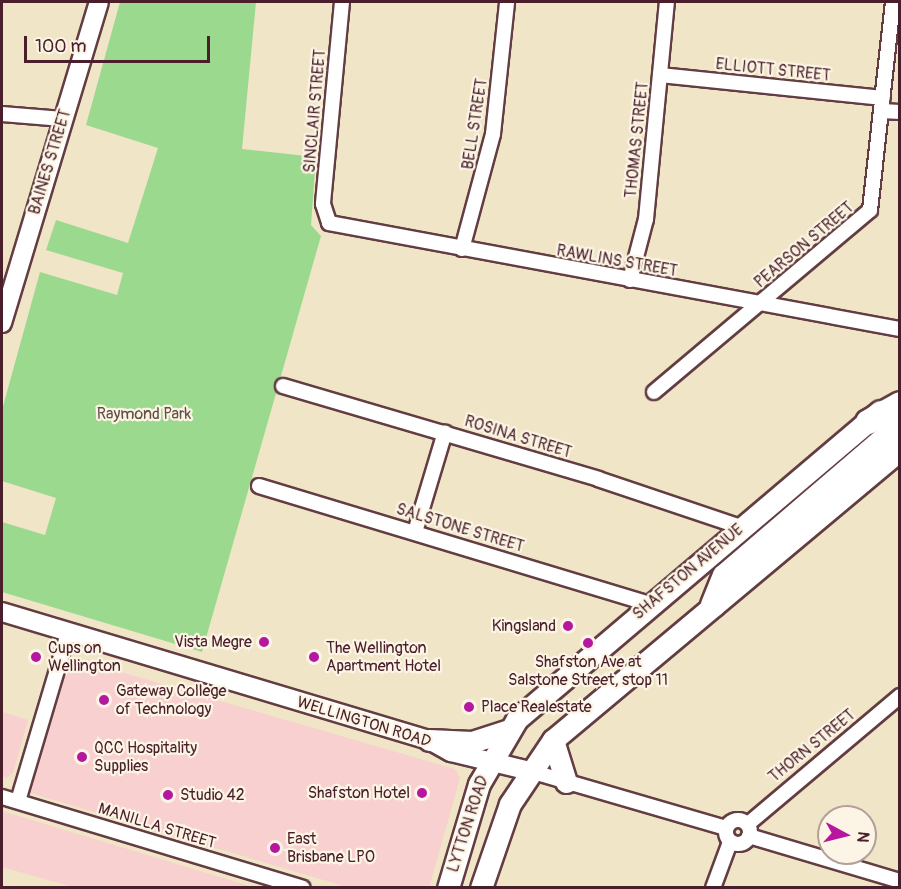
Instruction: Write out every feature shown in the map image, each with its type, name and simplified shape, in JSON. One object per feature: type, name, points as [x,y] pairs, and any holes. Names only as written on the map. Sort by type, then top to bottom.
[{"type":"highway","points":[[868,422],[900,404]]},
{"type":"highway","points":[[713,605],[725,576],[900,426]]},
{"type":"main road","name":"BAINES STREET","points":[[2,323],[99,2]]},
{"type":"main road","name":"SHAFSTON AVENUE","points":[[489,762],[509,730],[650,604],[900,393]]},
{"type":"main road","points":[[530,771],[553,740],[900,450]]},
{"type":"main road","name":"WELLINGTON ROAD","points":[[2,612],[429,740],[489,762],[530,771]]},
{"type":"main road","points":[[429,740],[472,742],[509,730]]},
{"type":"main road","points":[[553,740],[566,782]]},
{"type":"main road","name":"LYTTON ROAD","points":[[448,888],[489,762]]},
{"type":"main road","name":"LYTTON ROAD","points":[[481,888],[503,820],[530,771]]},
{"type":"street","name":"SINCLAIR STREET","points":[[328,223],[323,204],[342,2]]},
{"type":"street","name":"BELL STREET","points":[[462,249],[493,134],[507,2]]},
{"type":"street","name":"THOMAS STREET","points":[[630,280],[646,219],[667,2]]},
{"type":"street","name":"PEARSON STREET","points":[[654,392],[870,210],[892,2]]},
{"type":"street","name":"ELLIOTT STREET","points":[[660,75],[882,104],[900,112]]},
{"type":"street","points":[[2,114],[63,119]]},
{"type":"street","name":"RAWLINS STREET","points":[[328,223],[900,328]]},
{"type":"street","name":"ROSINA STREET","points":[[283,386],[445,432],[741,527]]},
{"type":"street","points":[[415,532],[445,432]]},
{"type":"street","name":"SALSTONE STREET","points":[[259,486],[650,604]]},
{"type":"street","points":[[18,801],[68,633]]},
{"type":"street","name":"THORN STREET","points":[[748,830],[900,696]]},
{"type":"street","name":"WELLINGTON ROAD","points":[[530,771],[728,835]]},
{"type":"street","name":"MANILLA STREET","points":[[2,796],[303,888]]},
{"type":"street","points":[[713,888],[728,835],[737,820],[748,830],[900,881]]},
{"type":"street","points":[[728,835],[741,844],[748,830]]},
{"type":"shaded area","points":[[65,656],[455,769],[460,778],[429,888],[347,887],[24,791]]},
{"type":"shaded area","points":[[2,712],[28,720],[13,773],[6,778],[2,776]]},
{"type":"shaded area","points":[[2,811],[253,887],[73,887],[2,867]]},
{"type":"green space","name":"Raymond Park","points":[[120,2],[256,2],[242,149],[316,157],[311,225],[321,236],[202,652],[2,592],[2,522],[45,535],[56,498],[2,481],[2,410],[40,272],[117,295],[123,273],[46,250],[56,220],[128,243],[158,148],[86,125]]},
{"type":"place","name":"Kingsland","points":[[568,626]]},
{"type":"place","name":"Vista Megre","points":[[264,642]]},
{"type":"place","name":"Shafston Ave at Salstone Street, stop 11","points":[[588,643]]},
{"type":"place","name":"Cups on Wellington","points":[[36,657]]},
{"type":"place","name":"The Wellington Apartment Hotel","points":[[314,657]]},
{"type":"place","name":"Gateway College of Technology","points":[[104,700]]},
{"type":"place","name":"Place Realestate","points":[[469,707]]},
{"type":"place","name":"QCC Hospitality Supplies","points":[[82,757]]},
{"type":"place","name":"Shafston Hotel","points":[[422,793]]},
{"type":"place","name":"Studio 42","points":[[168,795]]},
{"type":"place","name":"East Brisbane LPO","points":[[275,848]]}]
